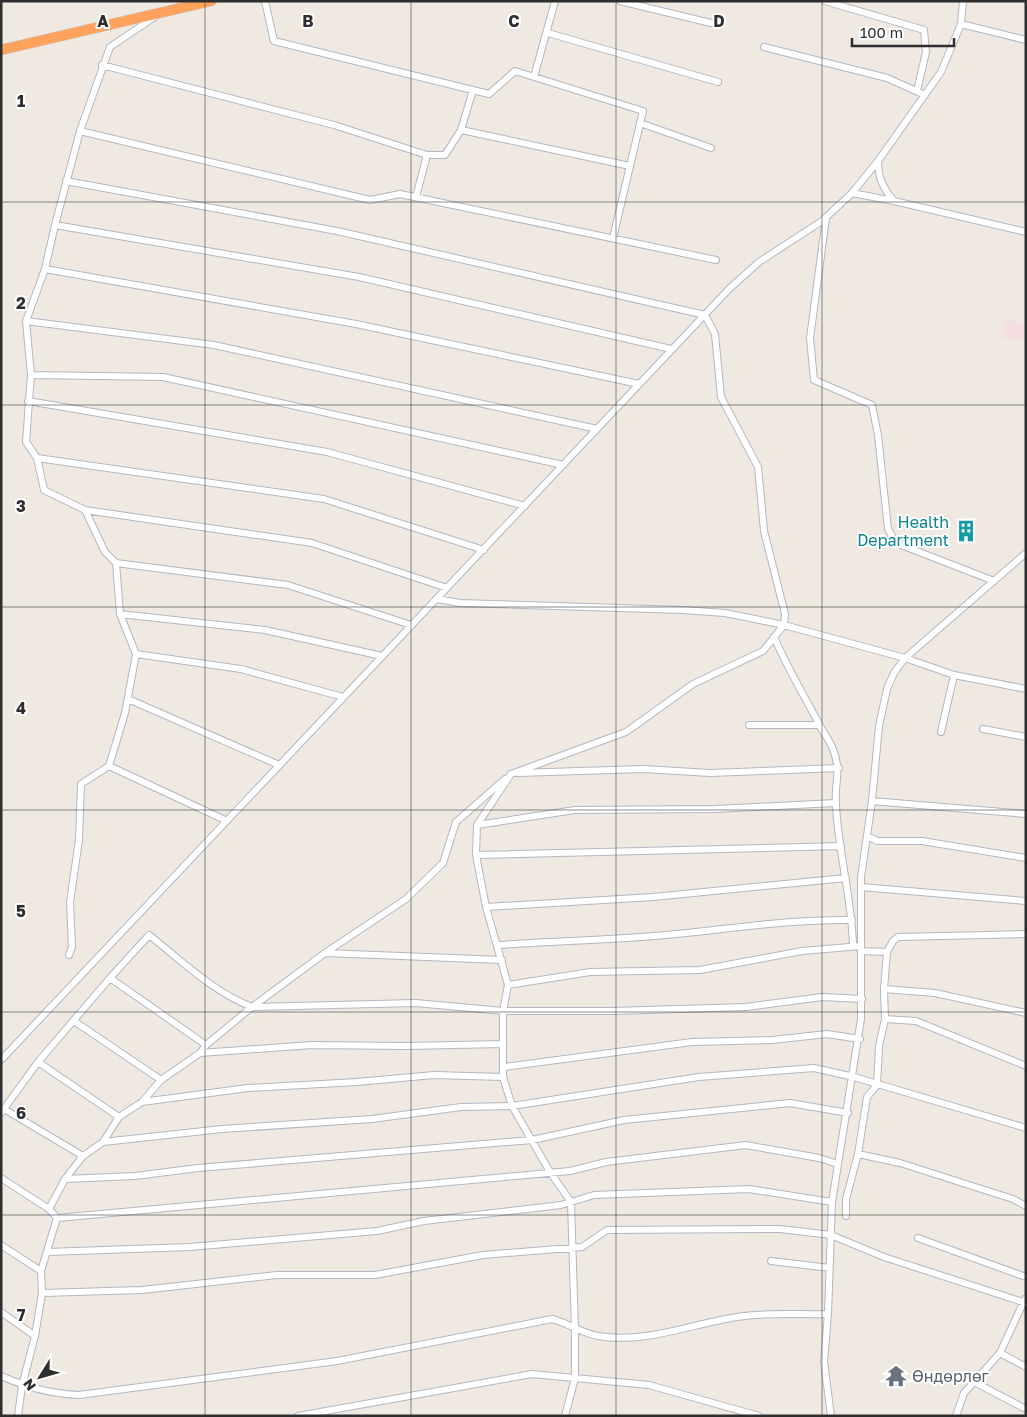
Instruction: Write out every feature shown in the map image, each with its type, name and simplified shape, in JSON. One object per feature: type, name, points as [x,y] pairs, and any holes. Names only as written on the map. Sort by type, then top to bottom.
[{"type":"highway","points":[[1,50],[159,14],[186,5],[211,1]]},
{"type":"street","points":[[265,1],[274,41],[489,94],[515,71],[643,111],[613,238]]},
{"type":"street","points":[[534,77],[548,33],[555,1]]},
{"type":"street","points":[[620,1],[711,23]]},
{"type":"street","points":[[825,1],[924,30],[926,52],[917,91]]},
{"type":"street","points":[[1,1060],[225,820],[484,550],[705,315],[759,262],[826,218],[852,193],[878,161],[949,58],[961,24],[963,1]]},
{"type":"street","points":[[159,14],[110,47],[102,65],[66,181],[45,269],[26,321],[31,375],[26,442],[37,458],[44,490],[85,510],[312,543],[447,588]]},
{"type":"street","points":[[961,24],[1026,40]]},
{"type":"street","points":[[548,33],[718,82]]},
{"type":"street","points":[[764,47],[887,78],[925,95]]},
{"type":"street","points":[[102,65],[334,125],[427,155],[445,155],[461,130],[473,90]]},
{"type":"street","points":[[640,123],[711,148]]},
{"type":"street","points":[[461,130],[630,166]]},
{"type":"street","points":[[80,132],[370,200],[400,194],[716,260]]},
{"type":"street","points":[[416,197],[427,155]]},
{"type":"street","points":[[878,161],[878,174],[881,183],[894,201]]},
{"type":"street","points":[[48,1209],[64,1179],[83,1156],[103,1142],[120,1116],[142,1102],[161,1080],[200,1054],[206,1045],[252,1007],[325,953],[406,899],[443,863],[456,822],[511,774],[626,732],[693,684],[763,651],[784,625],[785,614],[764,531],[758,467],[721,397],[715,334],[705,315],[337,231],[66,181]]},
{"type":"street","points":[[852,193],[1026,232]]},
{"type":"street","points":[[826,218],[810,338],[814,380],[872,405],[878,435],[888,529],[896,543],[994,581]]},
{"type":"street","points":[[55,225],[359,277],[672,350]]},
{"type":"street","points":[[45,269],[356,324],[639,384]]},
{"type":"street","points":[[26,321],[214,345],[597,429]]},
{"type":"street","points":[[31,375],[163,377],[563,465]]},
{"type":"street","points":[[28,402],[327,452],[524,506]]},
{"type":"street","points":[[37,458],[324,499],[484,550]]},
{"type":"street","points":[[85,510],[105,552],[116,563],[288,585],[411,625]]},
{"type":"street","points":[[831,1416],[824,1362],[828,1314],[832,1202],[860,1039],[862,1000],[861,887],[879,726],[888,688],[894,673],[905,658],[1026,553]]},
{"type":"street","points":[[69,955],[72,947],[70,902],[79,840],[81,784],[109,766],[128,699],[136,654],[120,614],[116,563]]},
{"type":"street","points":[[437,599],[460,603],[683,610],[725,614],[784,625],[905,658],[954,674],[1026,689]]},
{"type":"street","points":[[120,614],[264,630],[382,656]]},
{"type":"street","points":[[774,637],[788,670],[801,689],[832,746],[839,768],[835,803],[852,920],[853,946]]},
{"type":"street","points":[[136,654],[241,669],[343,697]]},
{"type":"street","points":[[941,732],[954,674]]},
{"type":"street","points":[[128,699],[279,765]]},
{"type":"street","points":[[749,725],[819,725]]},
{"type":"street","points":[[983,729],[1026,737]]},
{"type":"street","points":[[109,766],[225,820]]},
{"type":"street","points":[[511,774],[644,769],[710,773],[839,768]]},
{"type":"street","points":[[511,774],[477,825],[476,854],[486,907],[508,985],[503,1011],[503,1077],[512,1106],[550,1172],[571,1202],[575,1330],[574,1378],[565,1416]]},
{"type":"street","points":[[872,801],[1026,814]]},
{"type":"street","points":[[477,825],[575,810],[716,809],[835,803]]},
{"type":"street","points":[[867,836],[878,841],[922,841],[1026,858]]},
{"type":"street","points":[[476,854],[840,846]]},
{"type":"street","points":[[486,907],[653,897],[846,878]]},
{"type":"street","points":[[861,887],[1026,901]]},
{"type":"street","points":[[498,945],[666,935],[752,924],[820,919],[852,920]]},
{"type":"street","points":[[846,1216],[846,1199],[858,1154],[867,1097],[877,1085],[879,1046],[886,1019],[884,989],[887,952],[893,941],[898,936],[1026,934]]},
{"type":"street","points":[[83,1156],[3,1111],[38,1062],[110,978],[150,935],[214,988],[234,1000],[252,1007],[416,1003],[503,1011],[746,1007],[822,996],[862,1000]]},
{"type":"street","points":[[508,985],[590,972],[700,970],[802,951],[853,946],[887,952]]},
{"type":"street","points":[[325,953],[502,960]]},
{"type":"street","points":[[110,978],[206,1045]]},
{"type":"street","points":[[884,989],[935,993],[1026,1013]]},
{"type":"street","points":[[886,1019],[916,1021],[1026,1066]]},
{"type":"street","points":[[74,1021],[161,1080]]},
{"type":"street","points":[[504,1066],[692,1042],[772,1040],[827,1034],[860,1039]]},
{"type":"street","points":[[200,1054],[312,1045],[503,1044]]},
{"type":"street","points":[[38,1062],[120,1116]]},
{"type":"street","points":[[103,1142],[222,1129],[372,1119],[461,1107],[512,1106],[699,1077],[814,1068],[854,1077],[1026,1128]]},
{"type":"street","points":[[142,1102],[248,1088],[357,1082],[434,1075],[503,1077]]},
{"type":"street","points":[[64,1179],[135,1176],[198,1168],[532,1140],[624,1120],[790,1103],[848,1113]]},
{"type":"street","points":[[57,1218],[578,1170],[606,1162],[746,1145],[820,1158],[838,1164]]},
{"type":"street","points":[[858,1154],[900,1163],[1013,1199],[1026,1206]]},
{"type":"street","points":[[1,1178],[48,1209],[57,1218]]},
{"type":"street","points":[[47,1252],[190,1247],[377,1231],[424,1220],[507,1212],[571,1202],[594,1195],[749,1189],[832,1202]]},
{"type":"street","points":[[18,1416],[22,1386],[35,1336],[42,1293],[41,1271],[57,1218]]},
{"type":"street","points":[[42,1293],[142,1290],[277,1275],[375,1276],[483,1255],[582,1247],[607,1230],[780,1229],[831,1235],[884,1256],[996,1294],[1025,1300],[1000,1353],[976,1383],[964,1394],[956,1416]]},
{"type":"street","points":[[918,1238],[1026,1277]]},
{"type":"street","points":[[1,1245],[41,1271]]},
{"type":"street","points":[[771,1261],[830,1268]]},
{"type":"street","points":[[1,1312],[35,1336]]},
{"type":"street","points":[[1,1376],[22,1386],[62,1394],[79,1394],[337,1361],[552,1318],[575,1330],[599,1336],[633,1337],[664,1333],[738,1316],[828,1314]]},
{"type":"street","points":[[1000,1353],[1026,1367]]},
{"type":"street","points":[[298,1416],[532,1374],[649,1385],[759,1416]]},
{"type":"street","points":[[976,1383],[1026,1408]]},
{"type":"shaded area","points":[[1005,318],[1026,324],[1026,342],[1003,338]]},
{"type":"place","name":"Health Department","points":[[966,531]]},
{"type":"place","name":"Өндөрлөг","points":[[896,1376]]}]
